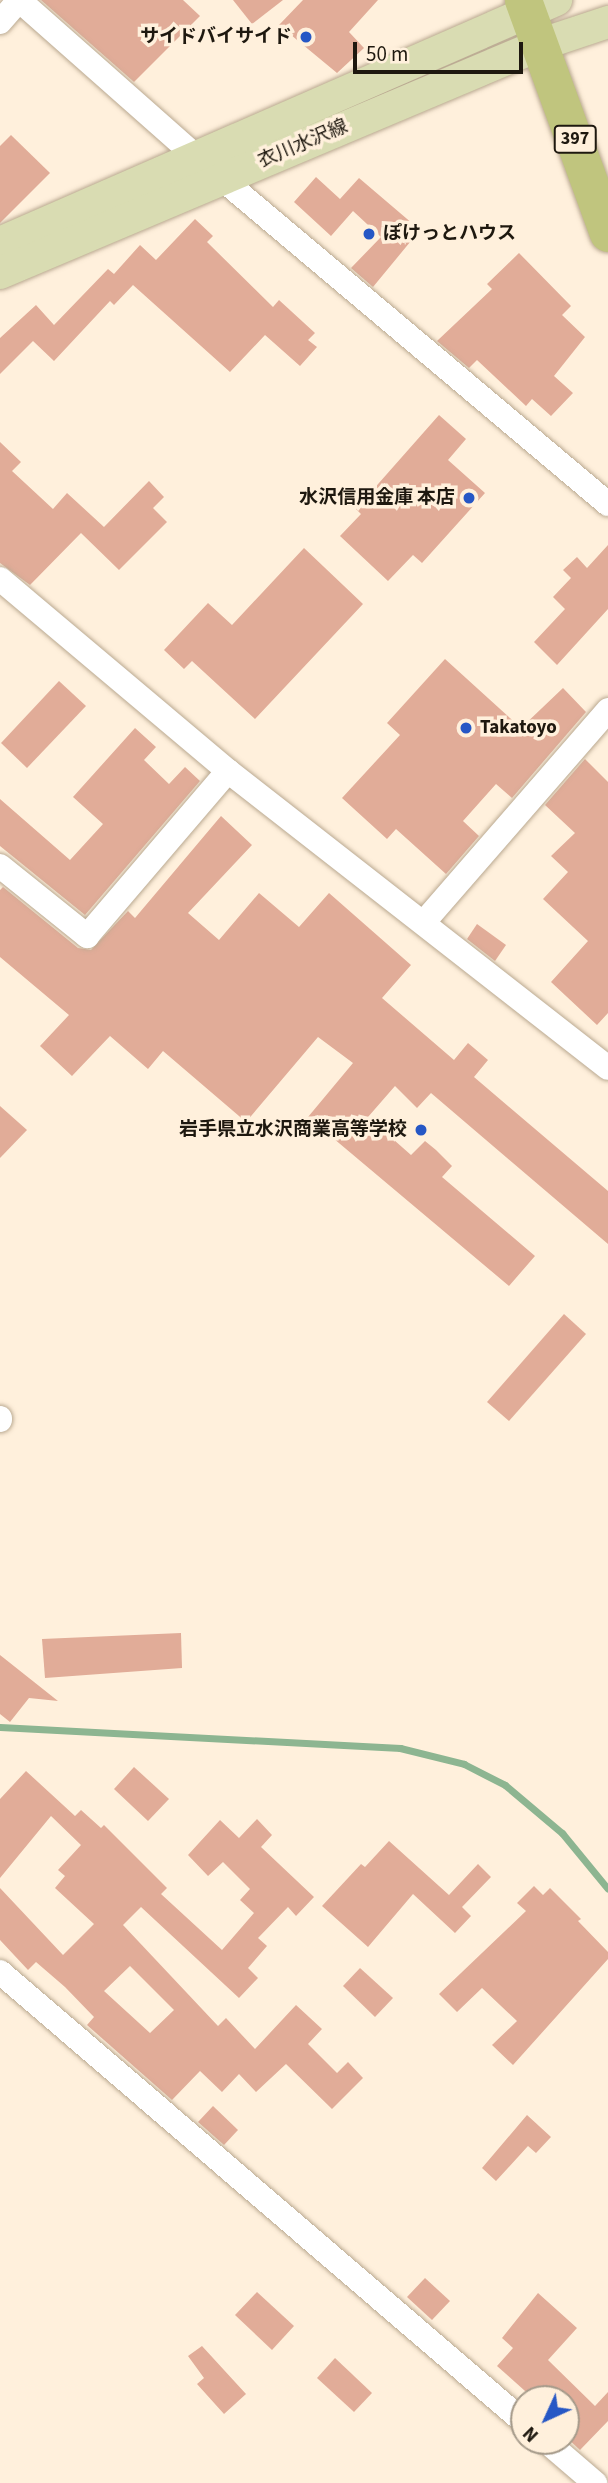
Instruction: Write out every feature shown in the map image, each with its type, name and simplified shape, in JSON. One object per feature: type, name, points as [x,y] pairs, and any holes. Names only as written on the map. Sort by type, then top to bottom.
[{"type":"highway","name":"397","points":[[535,3],[542,44],[608,233]]},
{"type":"main road","name":"衣川水沢線","points":[[0,243],[535,3]]},
{"type":"main road","name":"衣川水沢線","points":[[0,273],[542,44],[608,22]]},
{"type":"street","points":[[0,22],[19,0],[194,155]]},
{"type":"street","points":[[221,178],[608,504]]},
{"type":"street","points":[[0,579],[228,771],[608,1068]]},
{"type":"street","points":[[424,922],[608,710]]},
{"type":"street","points":[[0,866],[87,936],[228,771]]},
{"type":"street","points":[[0,1972],[510,2410]]},
{"type":"street","points":[[562,2455],[595,2483]]},
{"type":"building","points":[[41,0],[183,0],[200,16],[134,82]]},
{"type":"building","points":[[233,0],[283,0],[252,24]]},
{"type":"building","points":[[303,0],[378,0],[349,32],[364,48],[337,73],[279,25]]},
{"type":"building","points":[[11,135],[50,173],[0,223],[0,146]]},
{"type":"building","points":[[316,177],[340,199],[359,178],[420,230],[373,287],[351,268],[381,237],[353,211],[331,236],[294,202]]},
{"type":"building","points":[[195,219],[213,236],[207,242],[273,307],[279,300],[315,333],[308,340],[317,347],[300,366],[265,335],[230,372],[133,285],[114,305],[110,301],[54,361],[33,341],[0,374],[0,338],[36,305],[54,325],[108,269],[114,274],[140,245],[156,260]]},
{"type":"building","points":[[519,253],[571,306],[562,315],[585,337],[554,376],[573,393],[551,416],[532,399],[526,406],[477,360],[469,368],[437,341],[492,289],[487,284]]},
{"type":"building","points":[[439,415],[466,439],[448,460],[485,493],[422,563],[413,555],[388,581],[340,536],[361,514],[356,509]]},
{"type":"building","points":[[0,442],[21,462],[12,471],[53,509],[67,493],[104,527],[149,481],[164,497],[153,508],[167,522],[119,570],[81,533],[30,585],[0,563]]},
{"type":"building","points":[[608,545],[608,609],[557,665],[534,642],[565,609],[553,597],[571,578],[563,570],[577,557],[587,568]]},
{"type":"building","points":[[304,548],[363,604],[255,719],[192,661],[184,669],[164,650],[208,603],[232,625]]},
{"type":"building","points":[[445,659],[521,728],[563,688],[586,712],[512,798],[496,784],[463,821],[479,836],[446,874],[396,829],[387,839],[342,798],[400,735],[387,723]]},
{"type":"building","points":[[59,681],[86,706],[27,768],[1,743]]},
{"type":"building","points":[[135,728],[156,747],[144,760],[169,784],[185,767],[200,781],[85,915],[0,846],[0,799],[70,860],[103,824],[73,797]]},
{"type":"building","points":[[585,759],[608,782],[608,1013],[597,1025],[551,982],[588,941],[543,899],[568,872],[551,856],[575,833],[545,805]]},
{"type":"building","points":[[221,816],[252,845],[188,913],[219,940],[259,893],[299,927],[329,893],[411,965],[382,998],[454,1060],[468,1043],[488,1060],[474,1077],[608,1191],[608,1244],[431,1093],[417,1108],[395,1086],[368,1117],[411,1155],[425,1141],[436,1150],[452,1166],[442,1177],[535,1256],[509,1286],[308,1117],[353,1063],[318,1037],[246,1122],[163,1051],[148,1069],[110,1036],[72,1076],[40,1046],[69,1015],[0,957],[0,890],[3,887],[78,948],[91,950],[128,911],[135,918]]},
{"type":"building","points":[[477,924],[506,945],[495,961],[467,939]]},
{"type":"building","points":[[0,1106],[27,1130],[0,1158]]},
{"type":"building","points":[[564,1314],[586,1334],[509,1421],[487,1402]]},
{"type":"building","points":[[181,1633],[182,1668],[45,1678],[42,1639]]},
{"type":"building","points":[[0,1655],[58,1701],[29,1698],[10,1722],[0,1714]]},
{"type":"building","points":[[134,1767],[169,1799],[148,1821],[114,1789]]},
{"type":"building","points":[[26,1771],[75,1816],[81,1810],[101,1828],[104,1825],[167,1888],[161,1894],[222,1950],[254,1913],[240,1900],[250,1889],[223,1862],[208,1876],[188,1855],[220,1820],[239,1838],[257,1819],[272,1835],[261,1847],[314,1897],[296,1916],[288,1907],[258,1938],[267,1946],[248,1968],[258,1978],[239,1998],[141,1907],[123,1925],[218,2026],[226,2018],[255,2049],[296,2005],[322,2029],[308,2044],[337,2073],[348,2062],[363,2078],[332,2109],[286,2064],[256,2092],[239,2074],[222,2092],[200,2071],[172,2100],[87,2025],[94,2017],[65,1987],[36,1962],[28,1970],[0,1940],[0,1888],[63,1955],[94,1924],[55,1888],[65,1876],[58,1870],[81,1845],[51,1816],[0,1878],[0,1799]],"holes":[[[130,1966],[174,2010],[150,2033],[104,1991]]]},
{"type":"building","points":[[389,1841],[449,1895],[478,1864],[491,1877],[462,1907],[471,1916],[455,1933],[413,1894],[368,1947],[322,1906],[361,1864],[365,1867]]},
{"type":"building","points":[[534,1886],[543,1895],[550,1888],[581,1919],[578,1921],[608,1952],[608,1959],[513,2065],[492,2045],[517,2021],[482,1988],[457,2012],[439,1994],[526,1911],[517,1903]]},
{"type":"building","points":[[360,1968],[393,1998],[375,2017],[343,1986]]},
{"type":"building","points":[[213,2106],[238,2130],[224,2145],[198,2122]]},
{"type":"building","points":[[527,2115],[551,2137],[536,2153],[528,2146],[496,2181],[482,2168]]},
{"type":"building","points":[[425,2278],[450,2301],[432,2320],[407,2297]]},
{"type":"building","points":[[257,2292],[294,2326],[272,2350],[235,2315]]},
{"type":"building","points":[[538,2293],[577,2328],[548,2360],[574,2385],[518,2385],[497,2366],[513,2348],[502,2338]]},
{"type":"building","points":[[202,2346],[246,2394],[224,2414],[197,2384],[204,2378],[188,2356]]},
{"type":"building","points":[[335,2358],[372,2393],[354,2412],[317,2378]]},
{"type":"building","points":[[580,2391],[595,2406],[608,2392],[608,2421],[580,2450]]},
{"type":"waterway","points":[[0,1727],[400,1748],[464,1764],[505,1785],[562,1833],[608,1889]]},
{"type":"place","name":"サイドバイサイド","points":[[306,37]]},
{"type":"place","name":"ぽけっとハウス","points":[[369,234]]},
{"type":"place","name":"水沢信用金庫 本店","points":[[469,498]]},
{"type":"place","name":"Takatoyo","points":[[466,728]]},
{"type":"place","name":"岩手県立水沢商業高等学校","points":[[421,1130]]}]
